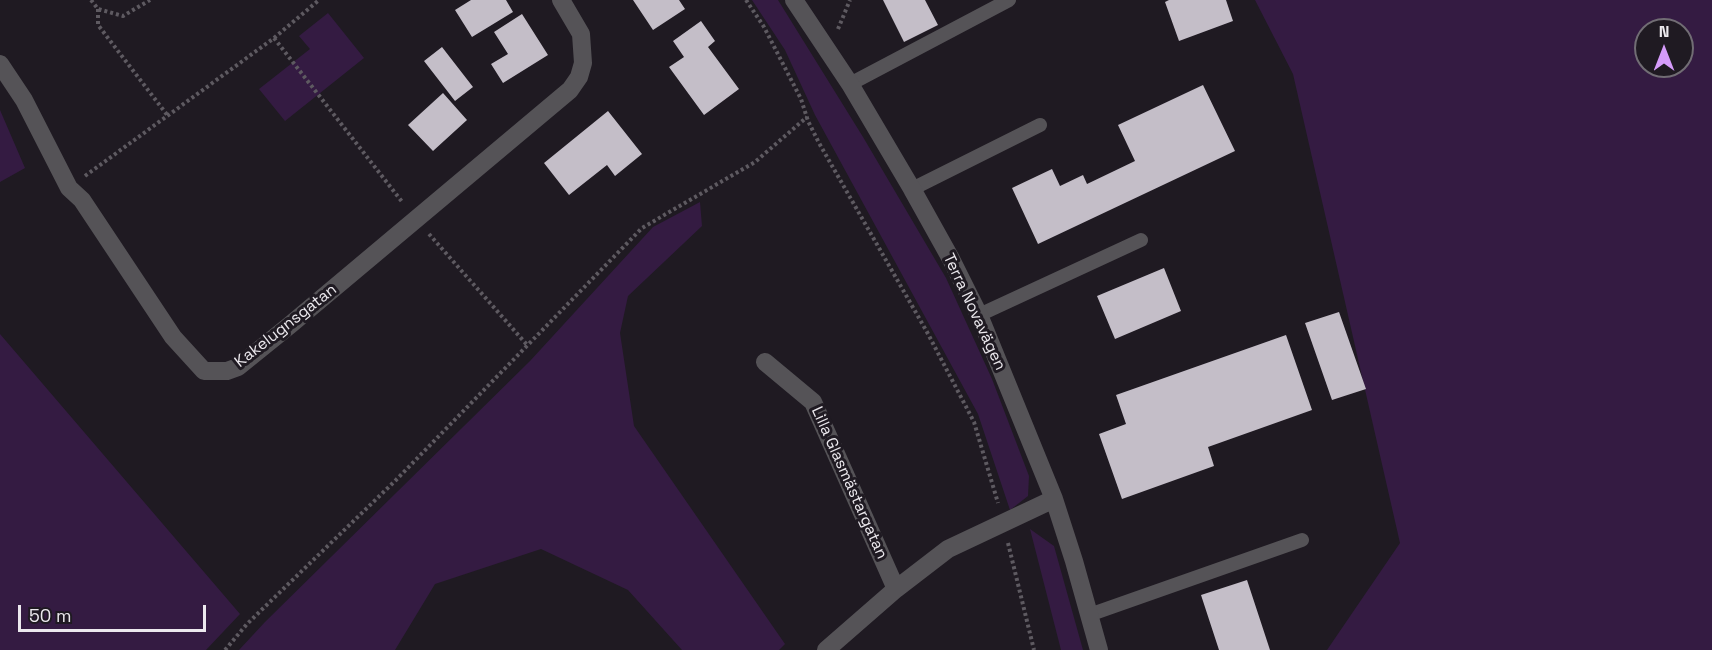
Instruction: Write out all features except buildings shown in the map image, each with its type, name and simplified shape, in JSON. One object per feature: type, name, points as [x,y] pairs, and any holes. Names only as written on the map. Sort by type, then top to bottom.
[{"type":"street","name":"Kakelugnsgatan","points":[[0,64],[24,100],[69,188],[82,200],[173,337],[204,371],[227,371],[238,367],[570,90],[579,76],[583,63],[581,34],[561,0]]},
{"type":"street","name":"Terra Novavägen","points":[[794,0],[849,84],[912,189],[979,315],[1054,499],[1099,650]]},
{"type":"street","name":"Lilla Glasmästargatan","points":[[765,362],[813,402],[896,589]]},
{"type":"street","points":[[826,650],[896,589],[948,549],[1054,499]]},
{"type":"lane","points":[[849,84],[1009,0]]},
{"type":"lane","points":[[912,189],[1040,125]]},
{"type":"lane","points":[[979,315],[1141,240]]},
{"type":"lane","points":[[1089,615],[1302,540]]},
{"type":"path","points":[[91,0],[98,9],[123,16],[150,0]]},
{"type":"path","points":[[69,188],[274,38],[319,0]]},
{"type":"path","points":[[746,0],[764,27],[801,99],[819,143],[927,332],[974,422],[990,471],[1034,650]]},
{"type":"path","points":[[98,9],[98,25],[168,116]]},
{"type":"path","points":[[274,38],[416,219],[528,346]]},
{"type":"path","points":[[225,650],[247,624],[396,480],[642,228],[755,162],[807,117]]},
{"type":"shaded area","points":[[752,0],[778,0],[863,137],[946,278],[992,379],[1029,476],[1028,496],[1010,510],[978,414],[815,115],[785,50]]},
{"type":"shaded area","points":[[1255,0],[1712,0],[1712,650],[1327,650],[1400,543],[1293,74]]},
{"type":"shaded area","points":[[328,13],[364,58],[285,121],[259,89],[310,49],[299,36]]},
{"type":"shaded area","points":[[0,110],[25,168],[0,182]]},
{"type":"shaded area","points":[[700,202],[702,226],[628,296],[620,333],[634,426],[785,644],[779,650],[682,650],[628,590],[541,549],[435,584],[395,650],[239,650],[530,361],[653,227]]},
{"type":"shaded area","points":[[0,334],[240,614],[206,650],[0,650]]},
{"type":"shaded area","points":[[1030,529],[1054,546],[1083,650],[1061,650]]}]
